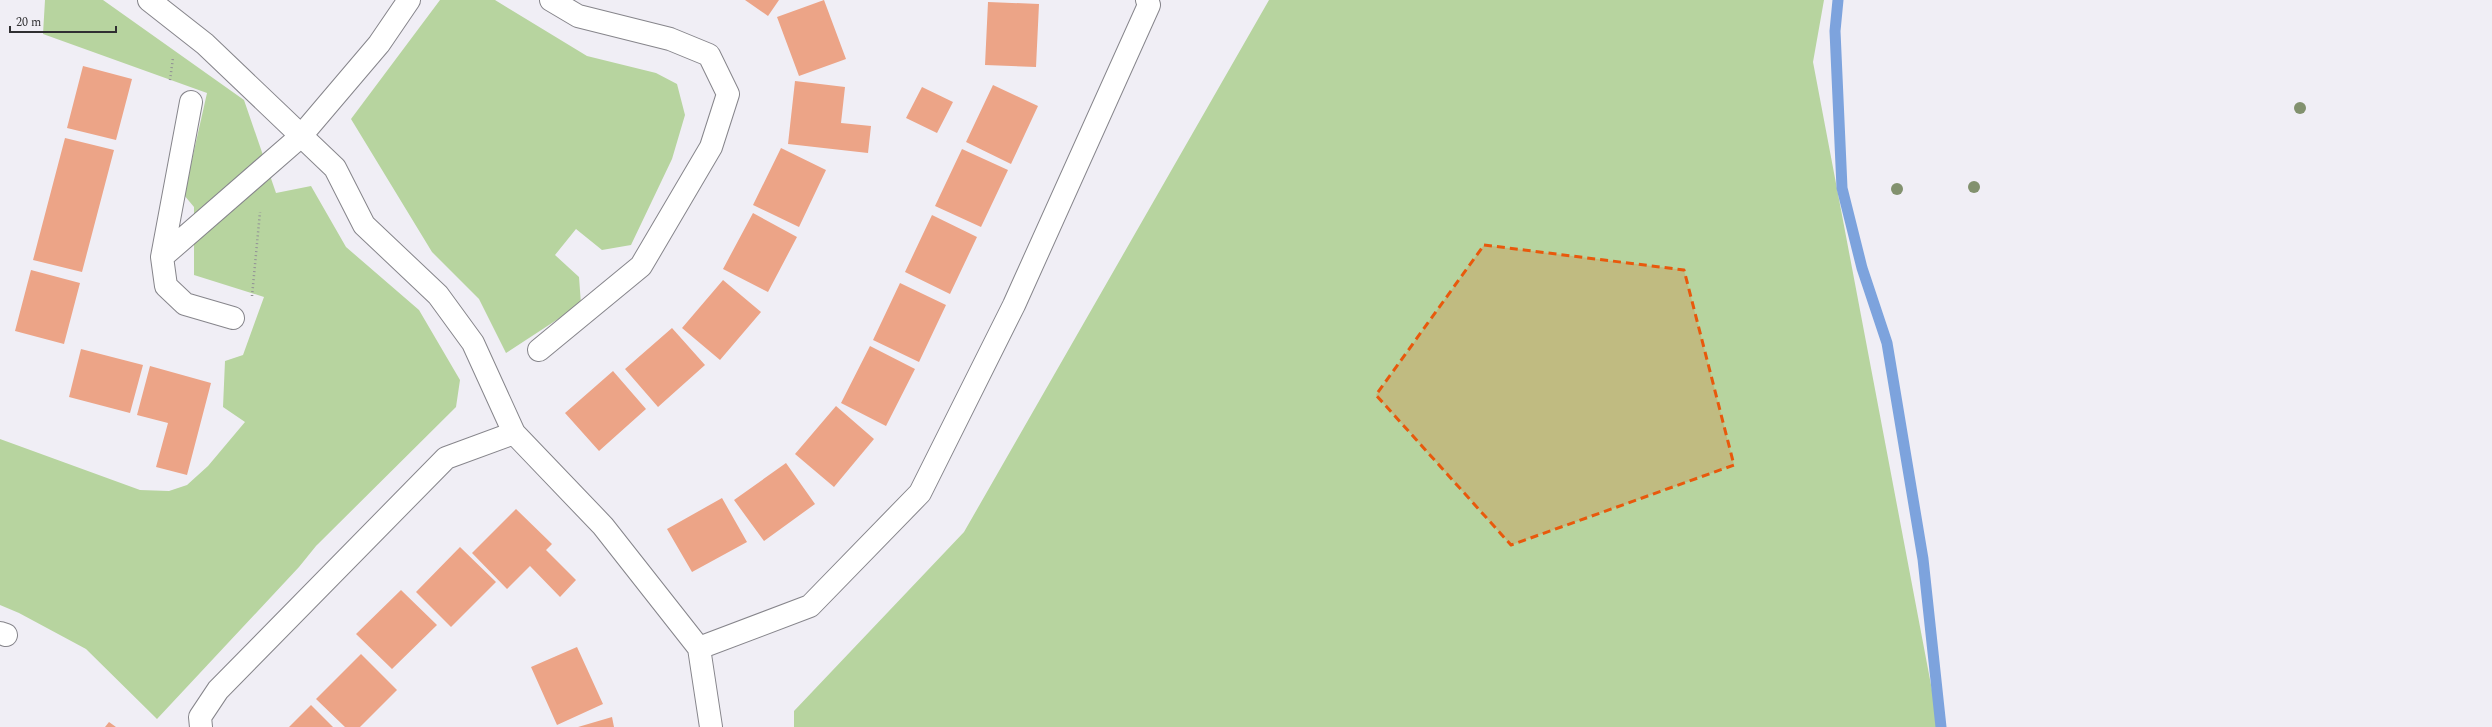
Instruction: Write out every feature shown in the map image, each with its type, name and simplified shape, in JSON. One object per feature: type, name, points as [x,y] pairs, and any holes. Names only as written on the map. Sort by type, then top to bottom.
[{"type":"street","points":[[149,0],[205,44],[300,137],[335,168],[364,225],[438,295],[468,337],[514,433],[603,526],[699,648],[711,727]]},
{"type":"street","points":[[162,257],[300,137],[380,44],[409,0]]},
{"type":"street","points":[[539,350],[641,266],[711,147],[728,94],[709,55],[670,39],[578,16],[551,0]]},
{"type":"street","points":[[699,648],[810,606],[920,493],[1014,305],[1149,5],[1147,0]]},
{"type":"street","points":[[191,102],[162,257],[166,286],[185,304],[233,318]]},
{"type":"street","points":[[201,727],[200,717],[218,690],[446,458],[514,433]]},
{"type":"path","points":[[179,24],[169,86],[191,102]]},
{"type":"path","points":[[233,318],[251,310],[260,213],[258,173]]},
{"type":"highlighted area","points":[[1484,245],[1684,270],[1734,465],[1511,545],[1376,395]]},
{"type":"green space","points":[[45,0],[103,0],[244,100],[276,193],[311,186],[346,247],[419,310],[460,380],[456,407],[316,546],[299,567],[157,719],[86,649],[19,613],[0,605],[0,439],[140,490],[169,491],[187,485],[208,466],[245,422],[223,407],[225,361],[243,355],[264,297],[194,275],[194,207],[184,195],[207,93],[43,34]]},
{"type":"green space","points":[[440,0],[495,0],[587,56],[656,73],[677,84],[685,115],[672,159],[631,245],[602,250],[576,229],[555,255],[579,277],[581,304],[506,353],[479,299],[432,252],[351,119]]},
{"type":"green space","points":[[1269,0],[1824,0],[1813,62],[1939,727],[794,727],[794,711],[964,532]]},
{"type":"building","points":[[745,0],[779,0],[768,16]]},
{"type":"building","points":[[824,0],[846,59],[799,76],[777,17]]},
{"type":"building","points":[[988,2],[1039,4],[1036,67],[985,65]]},
{"type":"building","points":[[83,66],[132,79],[116,140],[67,128]]},
{"type":"building","points":[[795,81],[845,87],[841,123],[871,126],[868,153],[788,144]]},
{"type":"building","points":[[993,85],[1038,106],[1011,164],[966,142]]},
{"type":"building","points":[[922,87],[953,102],[937,133],[906,118]]},
{"type":"building","points":[[65,138],[114,150],[82,272],[33,260]]},
{"type":"building","points":[[781,148],[826,170],[799,227],[753,205]]},
{"type":"building","points":[[962,149],[1008,170],[981,227],[935,206]]},
{"type":"building","points":[[753,213],[797,237],[768,292],[723,269]]},
{"type":"building","points":[[932,215],[977,237],[950,294],[905,272]]},
{"type":"building","points":[[31,270],[80,283],[64,344],[15,331]]},
{"type":"building","points":[[723,280],[761,312],[720,360],[682,328]]},
{"type":"building","points":[[900,283],[946,305],[919,362],[873,340]]},
{"type":"building","points":[[672,328],[705,365],[658,407],[625,369]]},
{"type":"building","points":[[870,346],[915,369],[886,426],[841,403]]},
{"type":"building","points":[[81,349],[143,365],[130,413],[69,397]]},
{"type":"building","points":[[150,366],[211,383],[187,475],[156,467],[168,423],[137,415]]},
{"type":"building","points":[[613,371],[646,409],[599,451],[565,413]]},
{"type":"building","points":[[836,406],[874,439],[834,487],[795,454]]},
{"type":"building","points":[[786,463],[815,504],[764,541],[734,500]]},
{"type":"building","points":[[722,498],[747,542],[692,572],[667,529]]},
{"type":"building","points":[[516,509],[552,544],[546,550],[576,580],[560,597],[530,566],[507,589],[472,553]]},
{"type":"building","points":[[460,547],[496,582],[451,627],[416,592]]},
{"type":"building","points":[[401,590],[437,625],[392,669],[356,634]]},
{"type":"building","points":[[577,647],[603,704],[557,725],[531,667]]},
{"type":"building","points":[[361,654],[397,690],[360,727],[345,727],[316,699]]},
{"type":"building","points":[[311,705],[333,727],[289,727]]},
{"type":"building","points":[[612,717],[614,727],[578,727]]},
{"type":"building","points":[[109,722],[116,727],[105,727]]},
{"type":"waterway","points":[[1838,0],[1835,31],[1842,188],[1862,268],[1887,343],[1923,559],[1941,727]]}]
